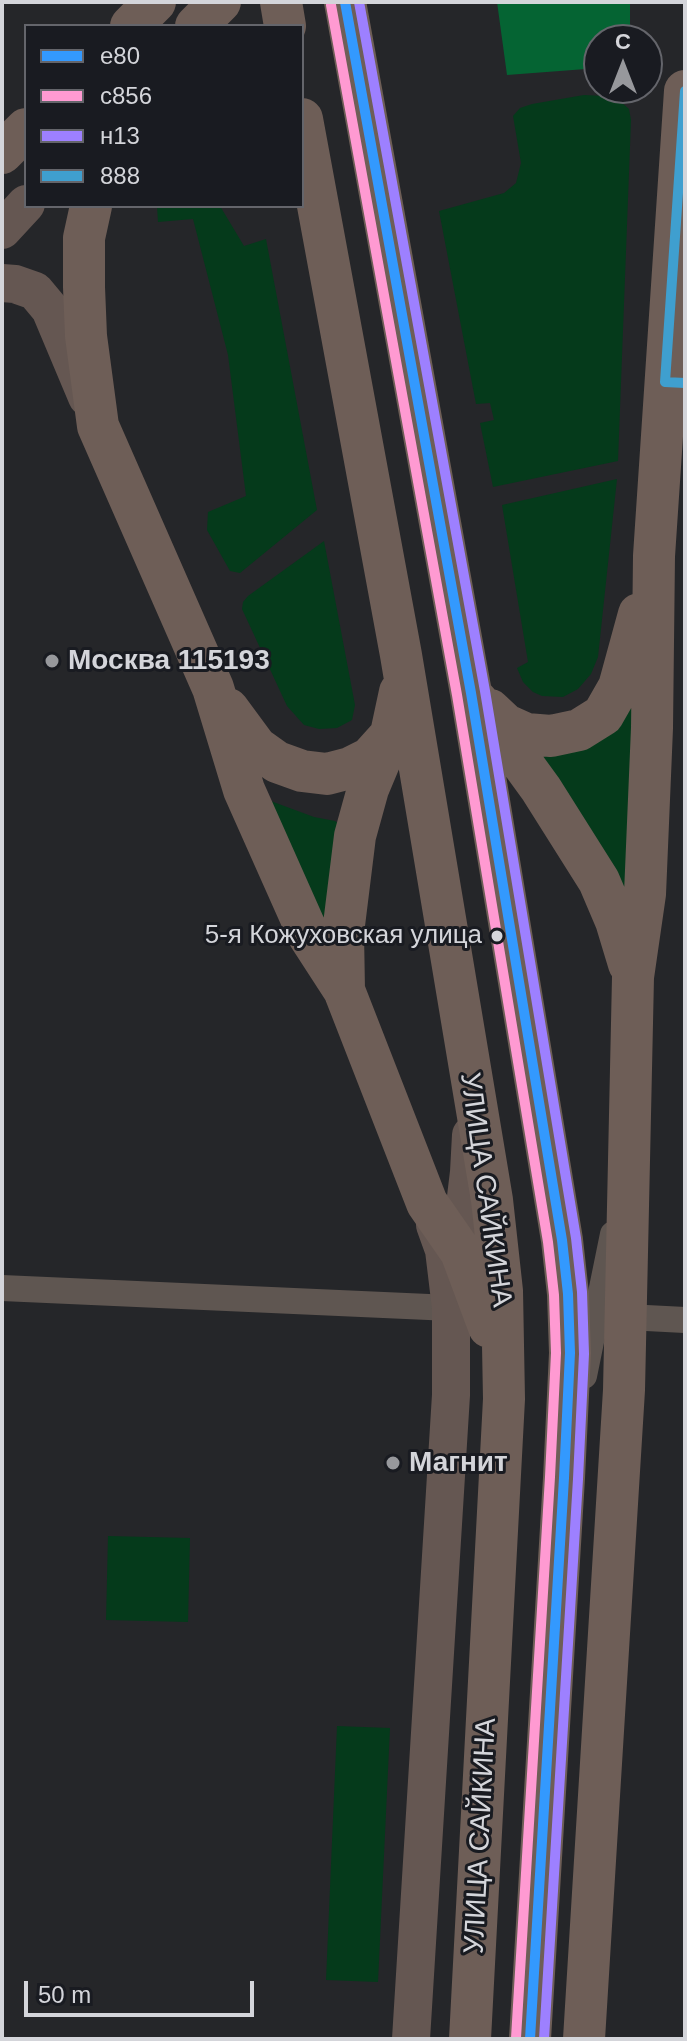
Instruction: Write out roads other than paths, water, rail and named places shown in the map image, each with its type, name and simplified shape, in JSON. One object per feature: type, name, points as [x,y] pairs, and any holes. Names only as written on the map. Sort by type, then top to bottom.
[{"type":"main road","points":[[133,24],[155,2]]},
{"type":"main road","points":[[198,24],[220,2]]},
{"type":"main road","points":[[281,2],[285,24]]},
{"type":"main road","points":[[345,2],[471,693],[562,1240],[568,1294],[570,1353],[564,1478],[530,2039]]},
{"type":"main road","points":[[584,2039],[627,1317],[627,1166],[633,977],[645,894],[652,728],[654,556],[675,382],[685,91]]},
{"type":"main road","name":"УЛИЦА САЙКИНА","points":[[304,130],[401,655],[492,1200],[502,1291],[505,1377],[470,2039]]},
{"type":"main road","points":[[2,153],[24,131]]},
{"type":"main road","points":[[91,208],[84,238],[84,287],[86,336],[98,426],[213,688],[244,790],[309,936],[344,990],[427,1203],[461,1252],[480,1298],[505,1377]]},
{"type":"main road","points":[[471,693],[506,725],[526,734],[551,736],[579,730],[603,715],[619,687],[654,556]]},
{"type":"main road","points":[[344,990],[343,933],[355,836],[368,789],[391,734],[400,697],[401,655]]},
{"type":"main road","points":[[213,688],[256,747],[277,762],[302,771],[327,774],[350,768],[370,758],[391,734]]},
{"type":"main road","points":[[471,693],[541,789],[599,881],[616,921],[633,977]]},
{"type":"street","points":[[2,230],[24,206]]},
{"type":"street","points":[[2,283],[35,291],[50,309],[98,426]]},
{"type":"street","points":[[451,1308],[461,1252],[469,1172],[472,1088]]},
{"type":"street","points":[[564,1478],[627,1166]]},
{"type":"street","points":[[411,2039],[451,1395],[451,1308],[444,1250],[427,1203]]},
{"type":"street","points":[[2,1288],[451,1308]]},
{"type":"street","points":[[627,1317],[685,1320]]},
{"type":"place","name":"Москва 115193","points":[[52,661]]},
{"type":"place","name":"5-я Кожуховская улица","points":[[497,936]]},
{"type":"place","name":"Магнит","points":[[393,1463]]}]
